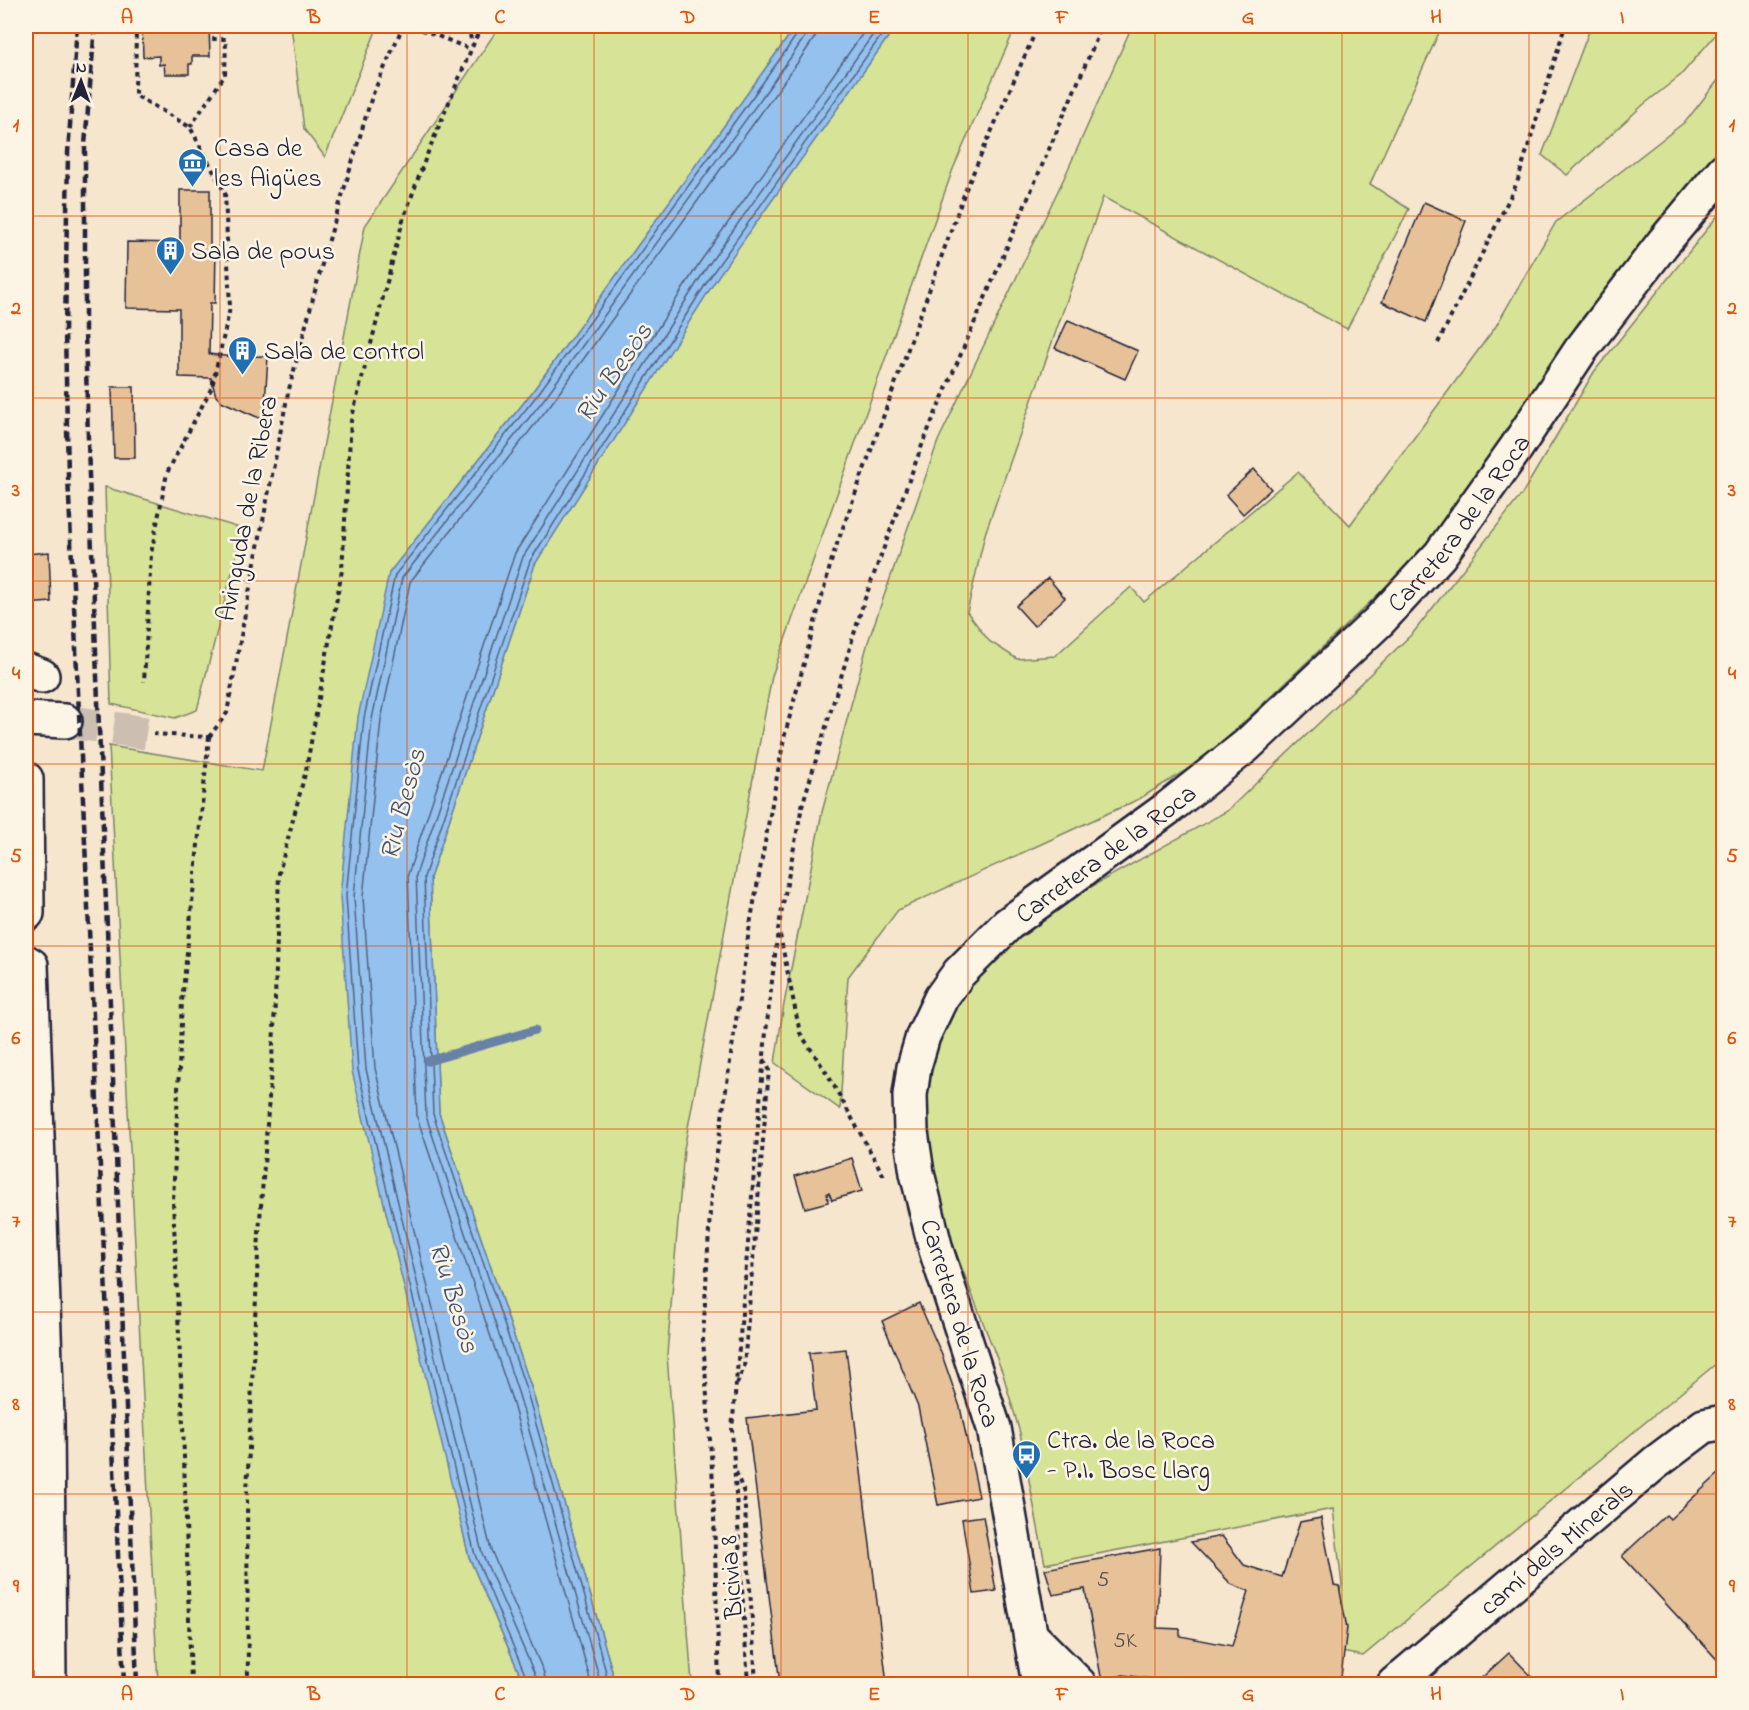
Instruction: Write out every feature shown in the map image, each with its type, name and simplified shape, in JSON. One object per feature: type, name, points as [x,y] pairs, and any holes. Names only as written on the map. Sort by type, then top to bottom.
[{"type":"street","name":"Carretera de la Roca","points":[[1039,1684],[994,1428],[936,1250],[918,1173],[911,1132],[910,1095],[914,1067],[923,1036],[942,998],[959,974],[974,956],[1008,924],[1168,808],[1246,746],[1379,621],[1440,555],[1516,448],[1580,351],[1663,243],[1724,170]]},
{"type":"street","points":[[26,719],[65,721]]},
{"type":"street","points":[[26,778],[26,914]]},
{"type":"street","points":[[26,962],[31,965],[36,1418],[49,1684]]},
{"type":"street","name":"camí dels Minerals","points":[[1394,1684],[1655,1463],[1704,1426],[1724,1422]]},
{"type":"street","points":[[1031,1636],[1079,1684]]},
{"type":"path","points":[[136,26],[135,95],[190,128],[225,193],[230,308],[212,387],[167,473],[151,554],[144,682]]},
{"type":"path","name":"Avinguda de la Ribera","points":[[209,737],[227,713],[288,393],[325,253],[372,96],[403,26]]},
{"type":"path","points":[[413,26],[471,47]]},
{"type":"path","points":[[468,26],[471,47]]},
{"type":"path","points":[[248,1684],[247,1492],[259,1233],[274,1030],[279,873],[306,770],[342,570],[351,421],[403,220],[426,157],[481,26]]},
{"type":"path","points":[[719,1684],[713,1483],[703,1339],[711,1194],[749,930],[783,738],[833,555],[966,189],[1038,26]]},
{"type":"path","points":[[748,1684],[732,1430],[764,1057],[778,930],[802,806],[864,601],[924,440],[1102,26]]},
{"type":"path","points":[[1438,343],[1517,183],[1565,26]]},
{"type":"path","points":[[190,128],[225,75],[225,39],[210,39]]},
{"type":"path","points":[[153,734],[209,737],[182,1001],[173,1201],[192,1684]]},
{"type":"path","points":[[778,930],[800,1033],[828,1075],[889,1188]]},
{"type":"path","points":[[735,1387],[744,1367],[769,1069],[764,1057]]},
{"type":"path","name":"Bicivia 8","points":[[735,1469],[744,1492],[756,1684]]},
{"type":"green space","points":[[291,26],[378,26],[325,157],[304,129]]},
{"type":"green space","points":[[498,26],[796,26],[533,391],[389,573],[386,1211],[469,1557],[524,1684],[158,1684],[109,746],[262,771],[365,226]]},
{"type":"green space","points":[[896,26],[1016,26],[953,169],[772,676],[684,1149],[667,1355],[692,1684],[613,1684],[612,1671],[532,1390],[439,1113],[430,878],[535,564],[719,274]]},
{"type":"green space","points":[[1132,26],[1442,26],[1370,184],[1409,209],[1347,329],[1103,197],[985,534],[967,612],[989,641],[1017,659],[1055,656],[1131,587],[1144,602],[1298,472],[1350,525],[1496,326],[1556,222],[1686,121],[1723,74],[1723,147],[1578,323],[1427,548],[1206,758],[1139,799],[898,910],[848,977],[840,1109],[775,1063],[784,1004],[822,812],[868,642],[938,441],[1065,176]]},
{"type":"green space","points":[[1591,26],[1723,26],[1681,75],[1643,105],[1567,175],[1542,155]]},
{"type":"green space","points":[[1723,209],[1723,1358],[1363,1656],[1319,1648],[1342,1585],[1333,1509],[1045,1564],[1020,1433],[1003,1374],[939,1209],[908,1068],[914,1016],[940,971],[1227,811],[1413,633],[1522,494],[1594,372]]},
{"type":"green space","points":[[105,487],[243,529],[197,710],[175,718],[111,704]]},
{"type":"water","name":"Riu Besòs","points":[[796,26],[896,26],[719,275],[535,564],[430,878],[439,1113],[532,1390],[612,1671],[613,1684],[524,1684],[469,1557],[352,1071],[340,896],[358,717],[389,573],[533,391]]},
{"type":"building","points":[[142,26],[209,26],[210,56],[192,56],[189,74],[165,74],[164,64],[159,65],[159,56],[143,57]]},
{"type":"building","name":"Sala de pous","points":[[180,190],[210,190],[210,247],[216,247],[215,303],[210,303],[209,354],[232,357],[268,356],[264,420],[221,401],[216,396],[211,378],[179,377],[179,309],[126,308],[127,242],[180,243]]},
{"type":"building","points":[[1424,202],[1466,221],[1426,322],[1382,302]]},
{"type":"building","points":[[1068,320],[1138,351],[1125,379],[1055,348]]},
{"type":"building","points":[[112,387],[134,387],[135,458],[114,458]]},
{"type":"building","points":[[1254,469],[1271,489],[1243,514],[1226,495]]},
{"type":"building","points":[[49,552],[51,602],[26,604],[26,554]]},
{"type":"building","points":[[1048,578],[1065,598],[1034,626],[1016,606]]},
{"type":"building","points":[[852,1158],[862,1191],[832,1200],[827,1193],[828,1202],[805,1208],[795,1176]]},
{"type":"building","points":[[919,1303],[942,1355],[960,1407],[979,1497],[938,1505],[918,1407],[882,1321]]},
{"type":"building","points":[[846,1349],[887,1684],[780,1684],[747,1418],[816,1410],[809,1353]]},
{"type":"building","points":[[1724,1469],[1724,1667],[1622,1556],[1666,1515],[1670,1519]]},
{"type":"building","points":[[983,1516],[996,1591],[974,1594],[962,1519]]},
{"type":"building","points":[[1321,1518],[1334,1585],[1339,1586],[1347,1628],[1341,1677],[1334,1684],[1188,1684],[1123,1675],[1102,1682],[1085,1589],[1053,1595],[1045,1569],[1160,1548],[1157,1628],[1180,1629],[1180,1636],[1232,1646],[1249,1591],[1231,1584],[1191,1542],[1222,1536],[1244,1565],[1282,1577],[1300,1522]]},
{"type":"building","points":[[1509,1653],[1539,1684],[1475,1684]]},
{"type":"waterway","points":[[428,1061],[535,1030]]},
{"type":"tunnel","points":[[65,721],[153,734]]},
{"type":"railway","points":[[77,26],[68,153],[65,331],[68,476],[124,1684]]},
{"type":"railway","points":[[95,26],[85,145],[85,331],[137,1684]]},
{"type":"place","name":"Casa de les Aigües","points":[[193,188]]},
{"type":"place","name":"Sala de pous","points":[[170,276]]},
{"type":"place","name":"Sala de control","points":[[243,376]]},
{"type":"place","name":"Ctra. de la Roca - P.I. Bosc Llarg","points":[[1026,1480]]}]
